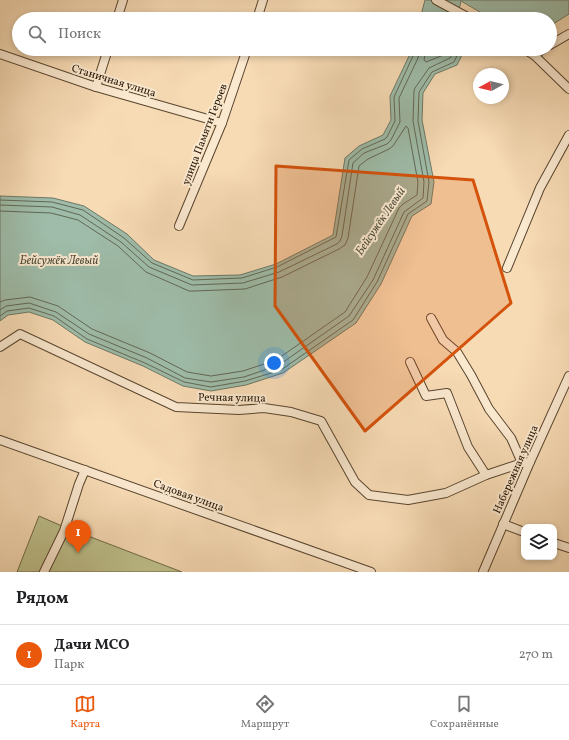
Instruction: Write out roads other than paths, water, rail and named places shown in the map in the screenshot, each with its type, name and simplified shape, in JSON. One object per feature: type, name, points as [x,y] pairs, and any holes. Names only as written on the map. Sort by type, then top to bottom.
[{"type":"street","points":[[119,12],[123,0]]},
{"type":"street","points":[[259,12],[263,0]]},
{"type":"street","points":[[436,0],[459,12]]},
{"type":"street","points":[[557,41],[569,34]]},
{"type":"street","name":"Станичная улица","points":[[0,54],[96,88],[222,123]]},
{"type":"street","points":[[96,88],[106,56]]},
{"type":"street","name":"улица Памяти Героев","points":[[179,226],[222,123],[245,56]]},
{"type":"street","points":[[535,56],[569,89]]},
{"type":"street","points":[[507,268],[540,188],[569,135]]},
{"type":"street","points":[[431,318],[443,340],[457,352],[489,409],[511,438],[526,462]]},
{"type":"street","name":"Речная улица","points":[[0,347],[20,334],[176,407],[239,410],[264,408],[291,412],[321,421],[355,482],[369,495],[408,500],[446,493],[486,474],[526,462]]},
{"type":"street","points":[[410,362],[426,396],[447,393],[468,447],[486,474]]},
{"type":"street","name":"Набережная улица","points":[[483,572],[526,462],[569,376]]},
{"type":"street","name":"Садовая улица","points":[[0,440],[371,572]]},
{"type":"street","points":[[44,572],[64,531],[85,470]]},
{"type":"street","points":[[503,524],[521,531]]},
{"type":"street","points":[[557,544],[569,548]]},
{"type":"water","points":[[425,0],[569,0],[569,14],[557,22],[557,12],[480,12],[461,1],[459,12],[422,12]]},
{"type":"water","name":"Бейсужёк Левый","points":[[409,56],[462,56],[457,65],[435,74],[423,93],[422,120],[434,182],[431,204],[412,216],[381,284],[356,323],[283,373],[246,385],[211,391],[183,386],[143,366],[85,342],[53,320],[29,312],[8,315],[0,321],[0,196],[53,198],[84,206],[127,234],[154,260],[193,276],[240,275],[276,264],[333,235],[345,158],[359,146],[383,135],[391,120],[390,96]]},
{"type":"place","name":"Дачи МСО","points":[[78,553]]}]
